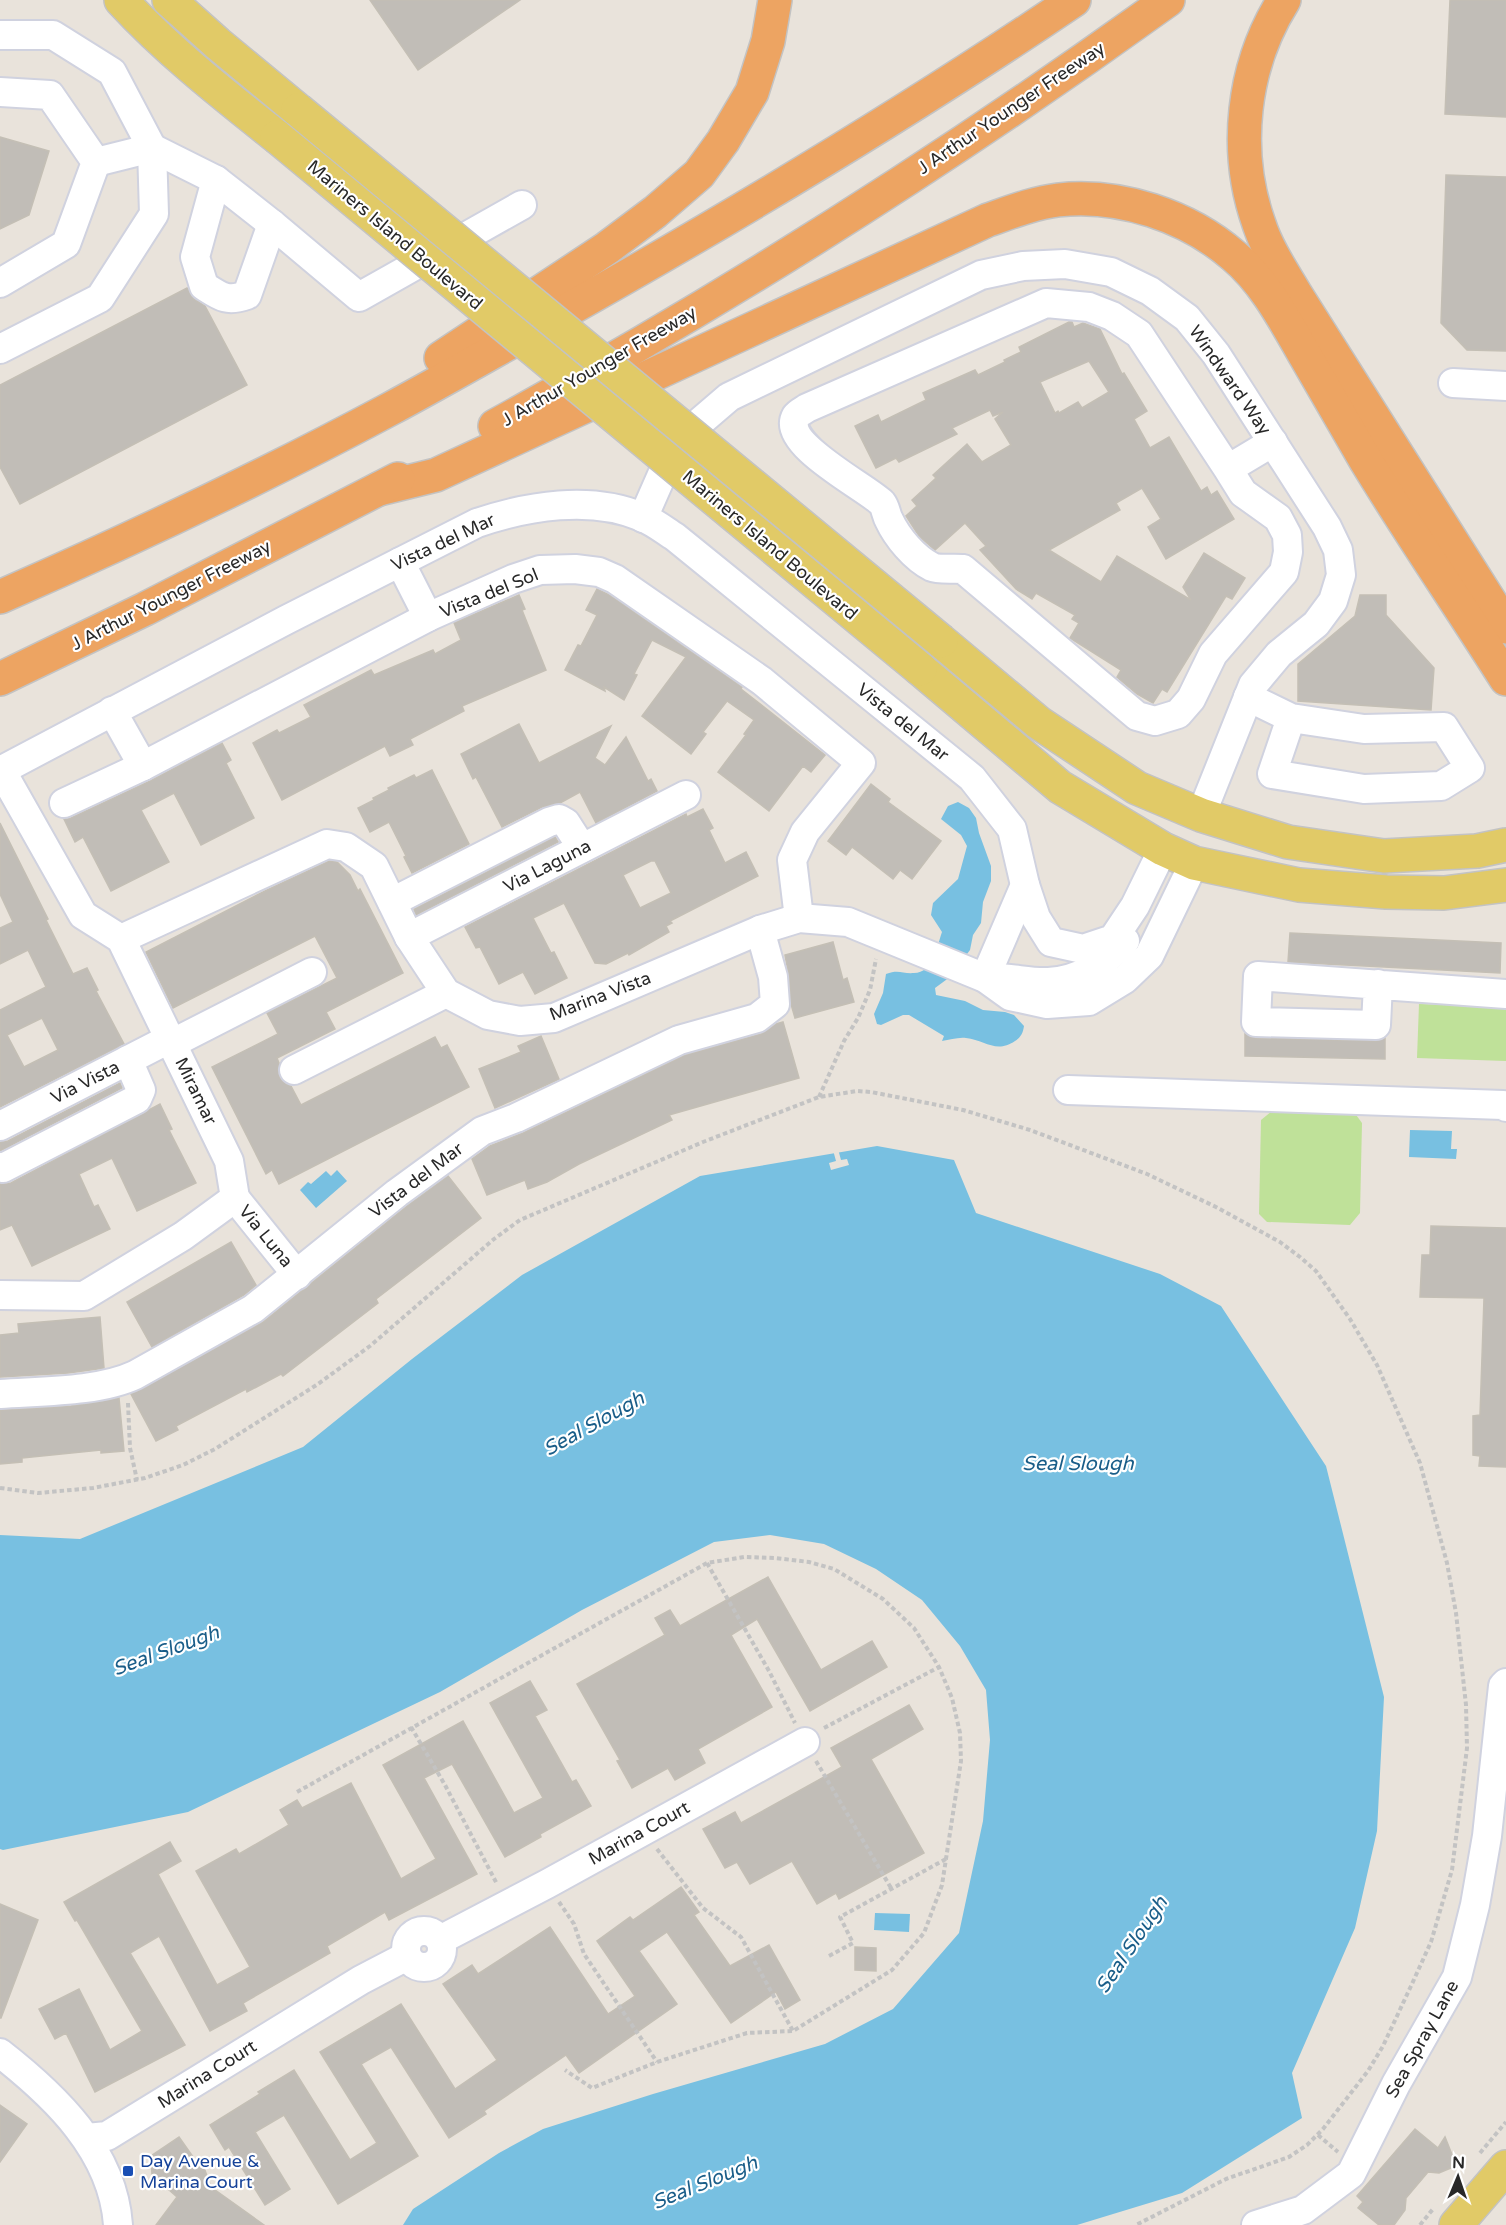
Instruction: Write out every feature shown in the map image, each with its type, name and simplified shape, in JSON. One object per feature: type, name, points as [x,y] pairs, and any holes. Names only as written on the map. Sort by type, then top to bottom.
[{"type":"highway","points":[[275,469],[607,248],[655,212],[699,174],[723,141],[752,92],[768,41],[775,0]]},
{"type":"highway","points":[[0,597],[98,554],[275,469],[391,409],[723,220],[926,96],[1074,0]]},
{"type":"highway","name":"J Arthur Younger Freeway","points":[[0,679],[145,609],[379,489],[621,355],[746,280],[977,132],[1168,0]]},
{"type":"highway","points":[[1284,0],[1260,47],[1250,83],[1245,120],[1244,155],[1259,225],[1295,293],[1506,627]]},
{"type":"highway","points":[[379,489],[436,475],[988,220],[1021,208],[1058,200],[1102,200],[1139,207],[1173,218],[1205,235],[1236,257],[1263,288],[1286,323],[1367,463],[1506,679]]},
{"type":"main road","name":"Mariners Island Boulevard","points":[[121,0],[144,25],[194,70],[1060,787],[1163,849],[1194,863],[1299,885],[1386,892],[1444,893],[1506,885]]},
{"type":"main road","name":"Mariners Island Boulevard","points":[[169,0],[217,43],[1039,723],[1137,788],[1201,815],[1288,842],[1384,856],[1506,846]]},
{"type":"main road","points":[[1456,2225],[1506,2167]]},
{"type":"street","points":[[0,35],[53,35],[112,72],[152,148],[153,214],[100,298],[0,349]]},
{"type":"street","points":[[0,92],[50,95],[96,162]]},
{"type":"street","points":[[96,162],[152,148],[216,180],[359,297],[522,205]]},
{"type":"street","points":[[0,283],[66,244],[96,162]]},
{"type":"street","points":[[216,180],[195,258],[204,286],[219,296],[233,300],[247,295],[272,224]]},
{"type":"street","name":"Windward Way","points":[[643,518],[665,468],[694,427],[729,397],[981,275],[1023,266],[1065,264],[1111,272],[1150,291],[1187,318],[1209,345],[1327,527],[1338,550],[1341,574],[1333,601],[1316,624],[1279,654],[1253,685],[1201,815]]},
{"type":"street","points":[[1046,303],[1064,304],[1089,307],[1112,316],[1139,334],[1228,469],[1243,493],[1278,518],[1287,535],[1288,552],[1284,572],[1213,654],[1191,699],[1178,714],[1155,721],[1137,716],[963,569],[933,568],[918,557],[893,527],[883,504],[807,448],[798,434],[795,422],[797,415],[807,408],[1046,303]]},
{"type":"street","points":[[1453,383],[1506,386]]},
{"type":"street","points":[[1228,469],[1273,442]]},
{"type":"street","name":"Vista del Mar","points":[[1,771],[112,711],[477,523],[508,513],[581,505],[623,511],[643,518],[675,537],[972,778],[1012,829],[1025,885],[1036,918],[1051,942],[1083,949],[1113,939],[1135,906],[1163,849]]},
{"type":"street","name":"Vista del Sol","points":[[400,562],[428,617]]},
{"type":"street","name":"Vista del Sol","points":[[64,803],[143,766],[428,617],[513,579],[540,570],[575,569],[598,572],[615,579],[762,681],[861,763],[805,832],[792,860],[800,918]]},
{"type":"street","points":[[1248,697],[1291,718],[1364,729],[1444,727],[1470,768],[1442,786],[1375,789],[1272,774],[1291,718]]},
{"type":"street","points":[[112,711],[143,766]]},
{"type":"street","points":[[1,771],[83,915],[121,939]]},
{"type":"street","name":"Via Laguna","points":[[409,937],[686,795]]},
{"type":"street","points":[[392,902],[559,819],[566,823],[582,848]]},
{"type":"street","name":"Marina Vista","points":[[121,939],[327,844],[346,847],[374,866],[409,937],[447,993],[488,1015],[520,1021],[554,1018],[760,930],[800,918],[848,922],[975,974],[1010,996],[1047,1004],[1089,1001],[1125,979],[1149,956],[1194,863]]},
{"type":"street","points":[[975,974],[1025,885]]},
{"type":"street","name":"Marina Vista","points":[[975,974],[1047,982],[1079,977],[1110,957],[1131,935],[1135,906]]},
{"type":"street","name":"Vista del Mar","points":[[0,1394],[103,1385],[118,1382],[150,1367],[253,1309],[397,1193],[482,1131],[516,1118],[679,1040],[758,1018],[775,1004],[773,977],[760,930]]},
{"type":"street","name":"Miramar","points":[[121,939],[230,1161],[235,1198]]},
{"type":"street","name":"Via Vista","points":[[0,1126],[128,1060],[312,972]]},
{"type":"street","points":[[1378,984],[1506,993]]},
{"type":"street","points":[[294,1070],[447,993]]},
{"type":"street","points":[[0,1167],[3,1168],[137,1099],[141,1090],[128,1060]]},
{"type":"street","points":[[1068,1090],[1503,1105],[1506,1107]]},
{"type":"street","points":[[0,1295],[84,1296],[183,1236],[235,1198]]},
{"type":"street","name":"Via Luna","points":[[235,1198],[297,1275]]},
{"type":"street","name":"Sea Spray Lane","points":[[1256,2225],[1303,2210],[1351,2174],[1396,2084],[1457,1977],[1475,1905],[1481,1870],[1503,1686],[1506,1683]]},
{"type":"street","name":"Marina Court","points":[[87,2138],[107,2136],[361,1980],[407,1956],[406,1945],[411,1936],[421,1930],[432,1932],[440,1940],[805,1742]]},
{"type":"street","points":[[0,2053],[28,2075],[67,2114],[87,2138],[104,2171],[117,2208],[118,2225]]},
{"type":"path","points":[[819,1097],[870,990],[877,954]]},
{"type":"path","points":[[0,1488],[38,1493],[93,1488],[137,1480],[183,1465],[215,1449],[318,1384],[370,1346],[494,1239],[520,1220],[702,1142],[819,1097],[857,1091],[872,1092],[963,1110],[1030,1130],[1147,1174],[1216,1207],[1280,1242],[1316,1271],[1350,1319],[1377,1365],[1420,1463],[1447,1563],[1456,1613],[1466,1705],[1467,1748],[1452,1870],[1431,1942],[1383,2046],[1353,2092],[1318,2135],[1289,2157],[1226,2178],[1139,2224]]},
{"type":"path","points":[[118,1382],[128,1403],[130,1448],[137,1480]]},
{"type":"path","points":[[297,1792],[707,1563],[744,1557],[775,1558],[809,1562],[834,1569],[883,1599],[914,1628],[939,1666],[952,1698],[960,1733],[961,1761],[942,1886],[924,1933],[892,1970],[794,2031],[747,2033],[657,2062],[592,2088],[565,2070]]},
{"type":"path","points":[[805,1742],[824,1728],[939,1666]]},
{"type":"path","points":[[411,1727],[446,1785],[508,1905]]},
{"type":"path","points":[[642,1831],[703,1908],[741,1937],[794,2031]]},
{"type":"path","points":[[829,1956],[853,1943],[840,1917],[946,1859]]},
{"type":"path","points":[[547,1884],[574,1924],[584,1954],[657,2062]]},
{"type":"path","points":[[1318,2135],[1333,2148]]},
{"type":"green space","points":[[1419,1004],[1506,1007],[1506,1061],[1417,1058]]},
{"type":"green space","points":[[1272,1111],[1354,1112],[1362,1123],[1360,1213],[1350,1225],[1267,1222],[1259,1214],[1261,1120]]},
{"type":"water","points":[[958,802],[969,808],[976,818],[991,866],[991,881],[983,902],[981,923],[973,935],[970,950],[950,977],[935,988],[936,995],[965,1001],[983,1010],[1014,1015],[1024,1026],[1019,1038],[1008,1045],[990,1045],[966,1038],[942,1041],[944,1036],[909,1015],[903,1015],[881,1025],[877,1024],[874,1014],[883,993],[886,974],[920,972],[930,964],[936,951],[942,932],[931,915],[933,903],[958,879],[967,846],[961,835],[941,819],[948,806]]},
{"type":"water","points":[[1410,1130],[1452,1131],[1451,1149],[1457,1149],[1456,1159],[1409,1157]]},
{"type":"water","name":"Seal Slough","points":[[877,1146],[954,1160],[976,1213],[1160,1274],[1221,1306],[1326,1466],[1384,1697],[1377,1831],[1355,1928],[1292,2073],[1302,2118],[1182,2193],[1077,2225],[403,2225],[413,2209],[499,2153],[543,2129],[825,2044],[893,2009],[959,1933],[983,1821],[990,1740],[986,1690],[960,1646],[922,1600],[876,1569],[824,1544],[770,1535],[714,1542],[582,1610],[440,1692],[188,1812],[3,1850],[0,1849],[0,1535],[80,1539],[303,1447],[412,1359],[522,1275],[700,1176]]},
{"type":"water","points":[[337,1170],[347,1181],[316,1208],[300,1190],[326,1171],[331,1176]]},
{"type":"water","points":[[875,1913],[910,1914],[909,1932],[874,1930]]},
{"type":"pier","points":[[838,1149],[841,1160],[847,1159],[849,1165],[831,1170],[829,1163],[836,1161],[833,1150]]},
{"type":"building","points":[[370,0],[520,0],[418,70]]},
{"type":"building","points":[[1450,0],[1506,0],[1506,117],[1445,114]]},
{"type":"building","points":[[0,137],[49,151],[29,215],[0,229]]},
{"type":"building","points":[[1446,175],[1506,177],[1506,351],[1467,350],[1441,323]]},
{"type":"building","points":[[187,288],[194,299],[205,306],[247,385],[20,504],[0,467],[0,385]]},
{"type":"building","points":[[1069,322],[1072,322],[1074,327],[1083,323],[1100,329],[1122,374],[1124,373],[1147,411],[1134,419],[1150,448],[1169,437],[1201,491],[1207,487],[1211,495],[1217,491],[1234,519],[1166,559],[1148,527],[1161,519],[1142,488],[1116,503],[1120,510],[1049,550],[1101,582],[1117,556],[1191,600],[1183,587],[1204,553],[1245,578],[1232,599],[1226,596],[1167,692],[1162,689],[1153,703],[1137,694],[1117,677],[1121,670],[1070,638],[1079,623],[1072,619],[1075,615],[1036,593],[1032,599],[1016,589],[980,550],[986,546],[965,523],[935,550],[919,536],[906,516],[917,506],[912,500],[936,478],[933,475],[967,444],[982,462],[1011,445],[995,419],[1003,412],[993,416],[990,410],[952,428],[957,434],[899,462],[896,458],[876,468],[855,426],[878,415],[881,422],[926,400],[923,393],[975,370],[978,375],[1005,362],[1004,360],[1021,352],[1019,347]],"holes":[[[1089,361],[1109,392],[1082,408],[1078,402],[1055,413],[1040,382]]]},
{"type":"building","points":[[597,589],[611,596],[742,687],[741,689],[825,755],[811,772],[803,766],[769,811],[718,772],[746,735],[744,734],[754,720],[727,701],[703,732],[706,734],[691,754],[642,716],[686,657],[652,640],[634,674],[637,675],[624,700],[604,687],[605,691],[565,670],[597,615],[586,610]]},
{"type":"building","points":[[519,595],[525,609],[522,610],[546,670],[462,706],[464,711],[410,739],[413,745],[390,756],[385,746],[282,800],[253,743],[277,730],[279,733],[311,717],[304,705],[371,670],[374,675],[433,650],[435,654],[461,640],[454,623]]},
{"type":"building","points":[[1360,595],[1386,595],[1386,615],[1434,668],[1431,710],[1298,701],[1298,664],[1355,616]]},
{"type":"building","points":[[519,724],[539,763],[611,726],[595,758],[605,765],[626,737],[648,781],[651,779],[657,791],[596,823],[580,792],[560,803],[542,807],[502,827],[476,777],[473,779],[461,754]]},
{"type":"building","points":[[222,743],[231,760],[226,763],[254,818],[201,845],[174,793],[141,810],[169,862],[111,891],[83,837],[75,842],[64,819],[71,818],[150,781]]},
{"type":"building","points":[[432,770],[469,844],[412,873],[389,822],[370,832],[358,808],[389,790],[388,788],[414,775],[416,778]]},
{"type":"building","points":[[871,784],[890,799],[888,802],[941,841],[912,879],[900,870],[893,879],[852,847],[846,855],[828,841]]},
{"type":"building","points":[[703,809],[713,828],[709,830],[725,863],[746,852],[758,876],[670,921],[672,923],[666,926],[669,932],[629,955],[628,953],[606,964],[595,963],[564,903],[533,918],[567,978],[535,994],[523,972],[499,984],[480,947],[476,948],[465,927],[686,814],[687,817]],"holes":[[[655,861],[671,893],[640,908],[623,875]]]},
{"type":"building","points":[[0,823],[73,974],[87,968],[98,990],[96,991],[124,1044],[0,1107],[0,1010],[46,987],[28,950],[0,964],[0,928],[13,922],[0,894]],"holes":[[[42,1018],[58,1050],[24,1067],[7,1035]]]},
{"type":"building","points":[[555,837],[558,842],[416,915],[414,909]]},
{"type":"building","points":[[329,861],[337,862],[350,875],[358,891],[360,889],[403,973],[326,1012],[335,1029],[277,1058],[280,1078],[291,1086],[301,1105],[435,1037],[441,1048],[447,1045],[469,1087],[279,1184],[272,1170],[266,1174],[212,1067],[278,1034],[267,1013],[337,978],[315,936],[173,1008],[146,952]]},
{"type":"building","points":[[1290,933],[1501,943],[1500,973],[1288,962]]},
{"type":"building","points":[[833,942],[843,980],[847,978],[854,1002],[795,1018],[785,955]]},
{"type":"building","points":[[783,1022],[799,1078],[669,1115],[672,1120],[579,1164],[547,1182],[528,1189],[525,1180],[487,1195],[472,1159],[490,1146],[523,1133],[685,1055],[761,1034]]},
{"type":"building","points":[[1245,1034],[1256,1038],[1376,1041],[1385,1038],[1385,1059],[1245,1056]]},
{"type":"building","points":[[541,1036],[559,1079],[495,1108],[479,1069],[521,1052],[518,1046]]},
{"type":"building","points":[[120,1083],[122,1088],[0,1151],[0,1142],[8,1141]]},
{"type":"building","points":[[160,1104],[172,1129],[169,1130],[196,1183],[137,1211],[112,1158],[79,1174],[94,1207],[98,1205],[110,1229],[32,1266],[12,1225],[0,1230],[0,1184],[11,1183]]},
{"type":"building","points":[[448,1176],[481,1218],[376,1299],[378,1303],[283,1376],[281,1374],[247,1392],[246,1389],[176,1426],[178,1430],[156,1441],[131,1394],[263,1322],[407,1206]]},
{"type":"building","points":[[1431,1226],[1506,1228],[1506,1467],[1479,1466],[1480,1456],[1473,1455],[1473,1416],[1480,1415],[1484,1298],[1420,1297],[1422,1255],[1430,1255]]},
{"type":"building","points":[[231,1242],[256,1285],[244,1295],[152,1347],[127,1302]]},
{"type":"building","points":[[100,1317],[104,1368],[68,1373],[0,1377],[0,1335],[19,1333],[18,1324]]},
{"type":"building","points":[[119,1398],[124,1451],[101,1453],[101,1450],[22,1458],[22,1462],[0,1464],[0,1410],[71,1406]]},
{"type":"building","points":[[768,1577],[821,1670],[872,1641],[887,1667],[810,1711],[757,1619],[731,1635],[772,1707],[698,1749],[705,1763],[675,1780],[668,1768],[632,1788],[617,1761],[620,1760],[577,1684],[665,1635],[655,1618],[670,1610],[680,1626]]},
{"type":"building","points":[[530,1681],[547,1710],[535,1716],[572,1782],[576,1780],[591,1806],[540,1834],[541,1837],[505,1857],[452,1764],[424,1778],[477,1874],[389,1920],[385,1912],[327,1946],[330,1953],[243,2003],[247,2011],[210,2031],[159,1936],[130,1953],[185,2045],[95,2092],[66,2033],[55,2039],[39,2009],[79,1989],[110,2050],[142,2031],[77,1920],[75,1921],[64,1902],[170,1842],[181,1861],[158,1874],[217,1985],[250,1967],[196,1871],[236,1849],[239,1854],[289,1825],[280,1810],[297,1800],[302,1808],[351,1783],[401,1879],[436,1859],[383,1765],[463,1721],[514,1813],[543,1798],[490,1703]]},
{"type":"building","points":[[909,1705],[923,1729],[871,1759],[924,1853],[839,1899],[836,1893],[817,1904],[792,1861],[750,1884],[737,1862],[725,1868],[703,1829],[735,1812],[741,1823],[842,1767],[831,1748]]},
{"type":"building","points":[[681,1887],[699,1912],[694,1915],[730,1966],[769,1945],[800,2000],[785,2009],[776,1992],[731,2023],[667,1932],[639,1951],[677,2004],[579,2073],[566,2055],[484,2111],[486,2114],[449,2138],[391,2047],[361,2064],[418,2156],[338,2204],[284,2115],[255,2132],[290,2189],[265,2205],[229,2147],[225,2150],[210,2125],[294,2070],[350,2160],[377,2143],[320,2052],[401,2004],[455,2089],[497,2060],[443,1984],[472,1965],[478,1974],[550,1927],[608,2014],[635,1996],[597,1941],[630,1917],[633,1920]]},
{"type":"building","points":[[0,1904],[38,1920],[1,2018],[0,2018]]},
{"type":"building","points":[[855,1947],[876,1948],[876,1971],[855,1970]]},
{"type":"building","points":[[0,2105],[27,2124],[0,2162]]},
{"type":"building","points":[[1415,2129],[1438,2148],[1445,2137],[1453,2157],[1451,2168],[1439,2173],[1428,2172],[1406,2198],[1405,2210],[1394,2225],[1379,2225],[1358,2208],[1363,2202],[1357,2196]]},
{"type":"building","points":[[179,2137],[198,2164],[202,2162],[211,2187],[264,2225],[156,2225],[177,2197],[152,2175],[151,2156]]},
{"type":"place","name":"Day Avenue & Marina Court","points":[[128,2171]]}]
